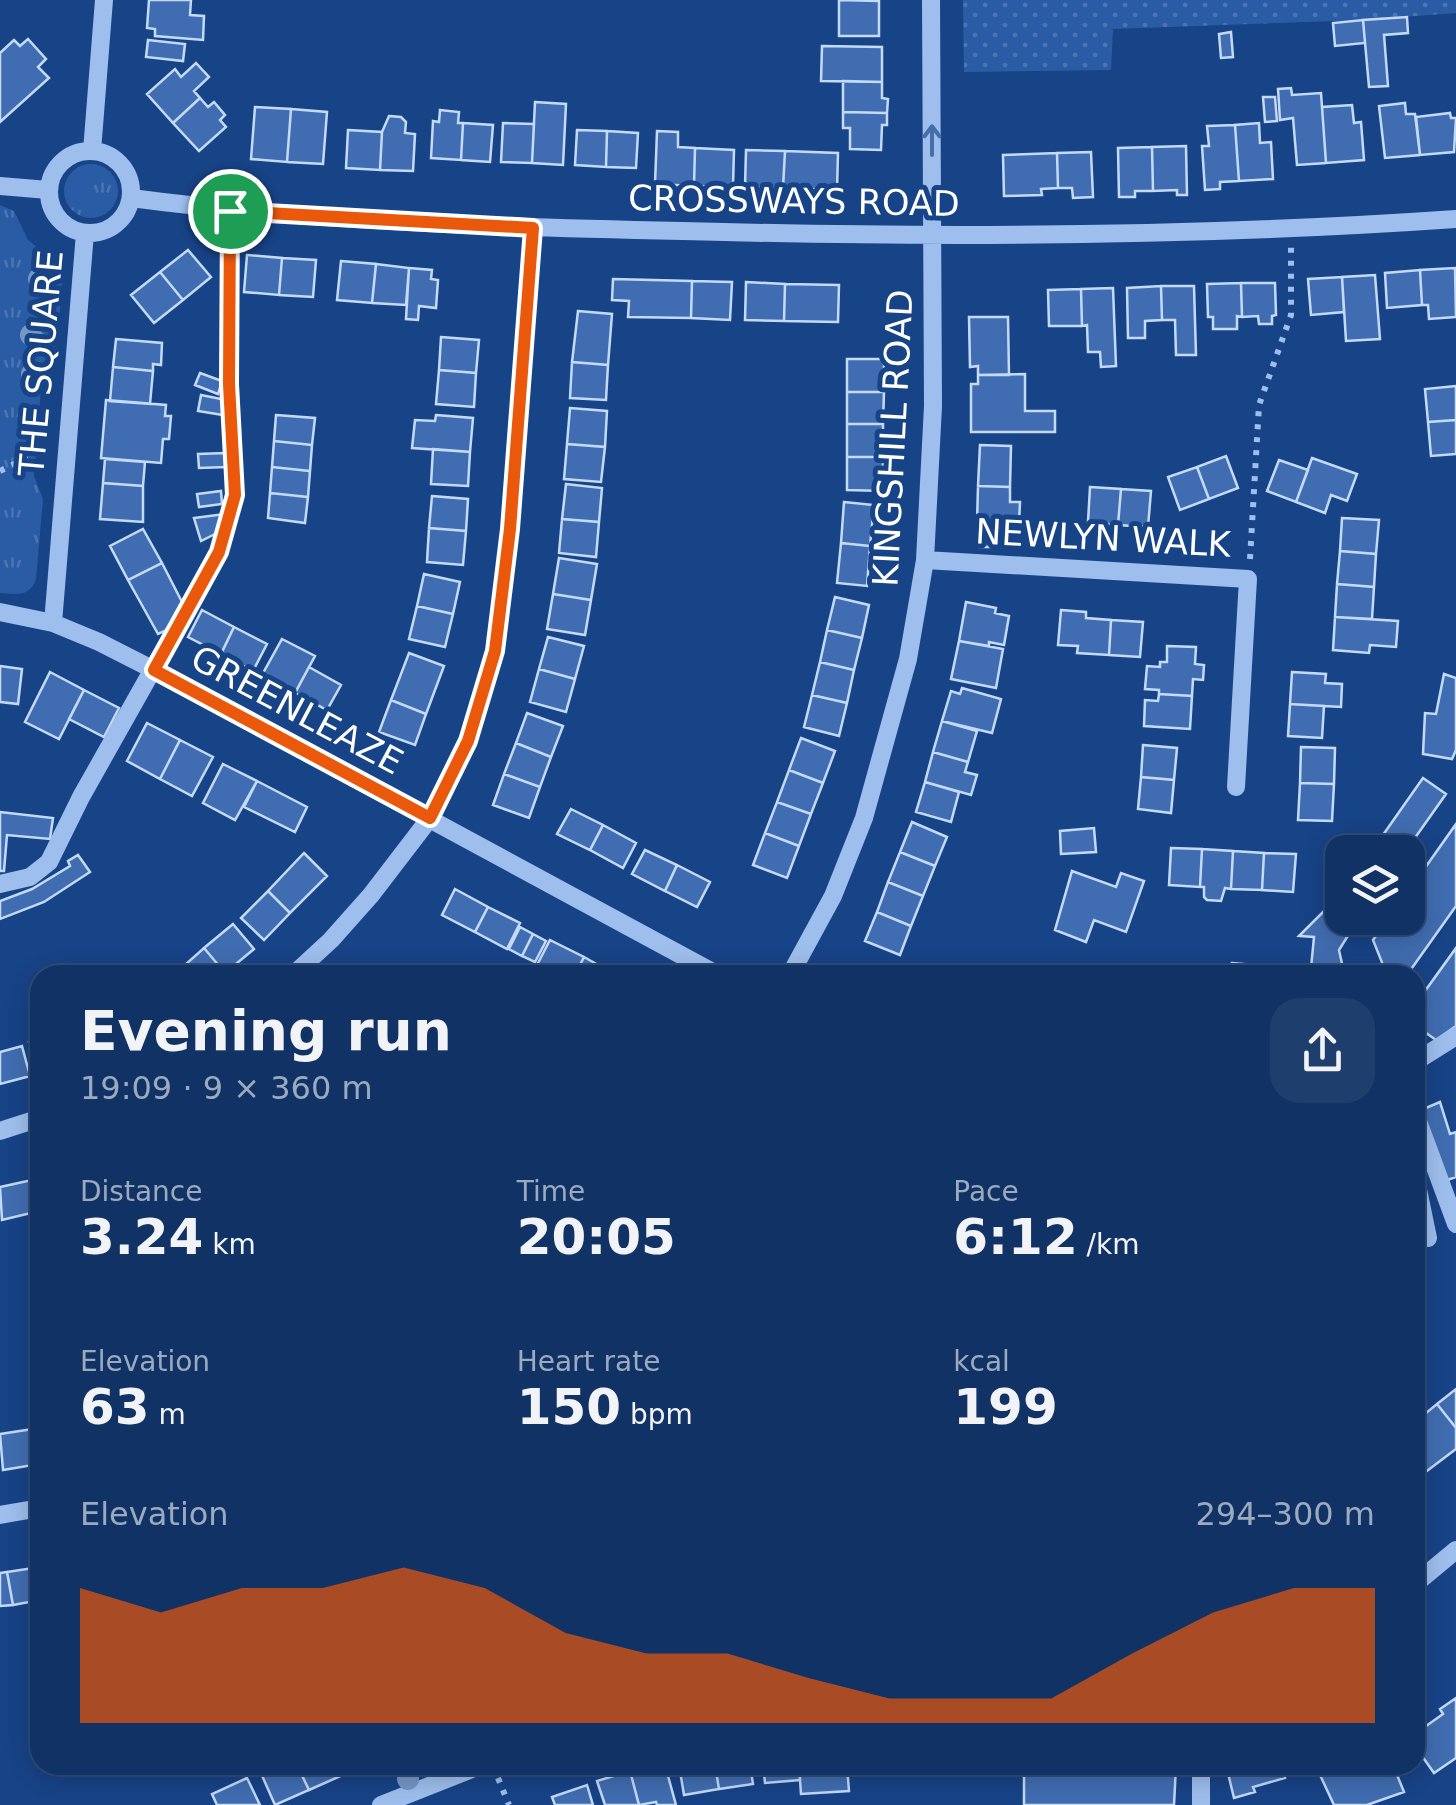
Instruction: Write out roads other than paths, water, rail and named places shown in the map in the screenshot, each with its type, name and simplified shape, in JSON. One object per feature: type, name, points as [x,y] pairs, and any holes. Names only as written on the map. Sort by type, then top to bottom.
[{"type":"street","points":[[92,151],[104,0]]},
{"type":"street","name":"KINGSHILL ROAD","points":[[795,965],[833,896],[864,818],[908,659],[926,560],[932,406],[931,0]]},
{"type":"street","points":[[92,151],[106,154],[125,172],[131,198],[120,221],[109,229],[85,233],[69,228],[58,218],[50,205],[48,190],[58,166],[79,152],[92,151]]},
{"type":"street","points":[[0,186],[48,190]]},
{"type":"street","name":"CROSSWAYS ROAD","points":[[131,198],[230,211],[533,228],[932,238],[1290,231],[1456,220]]},
{"type":"street","points":[[0,884],[30,877],[49,862],[81,797],[219,552],[235,495],[229,384],[230,211]]},
{"type":"street","points":[[304,965],[362,906],[430,818],[468,741],[495,651],[510,529],[533,228]]},
{"type":"street","name":"THE SQUARE","points":[[53,624],[85,233]]},
{"type":"street","name":"NEWLYN WALK","points":[[926,560],[1248,580],[1236,787]]},
{"type":"street","points":[[0,612],[53,624]]},
{"type":"street","name":"GREENLEAZE","points":[[53,624],[154,670],[700,965]]},
{"type":"street","points":[[1425,1056],[1456,1036]]},
{"type":"street","points":[[0,1131],[30,1121]]},
{"type":"street","points":[[1425,1141],[1456,1227],[1425,1239]]},
{"type":"street","points":[[0,1514],[30,1510]]},
{"type":"street","points":[[1425,1576],[1455,1552]]},
{"type":"street","points":[[381,1805],[457,1775]]},
{"type":"street","points":[[1201,1775],[1201,1805]]}]
